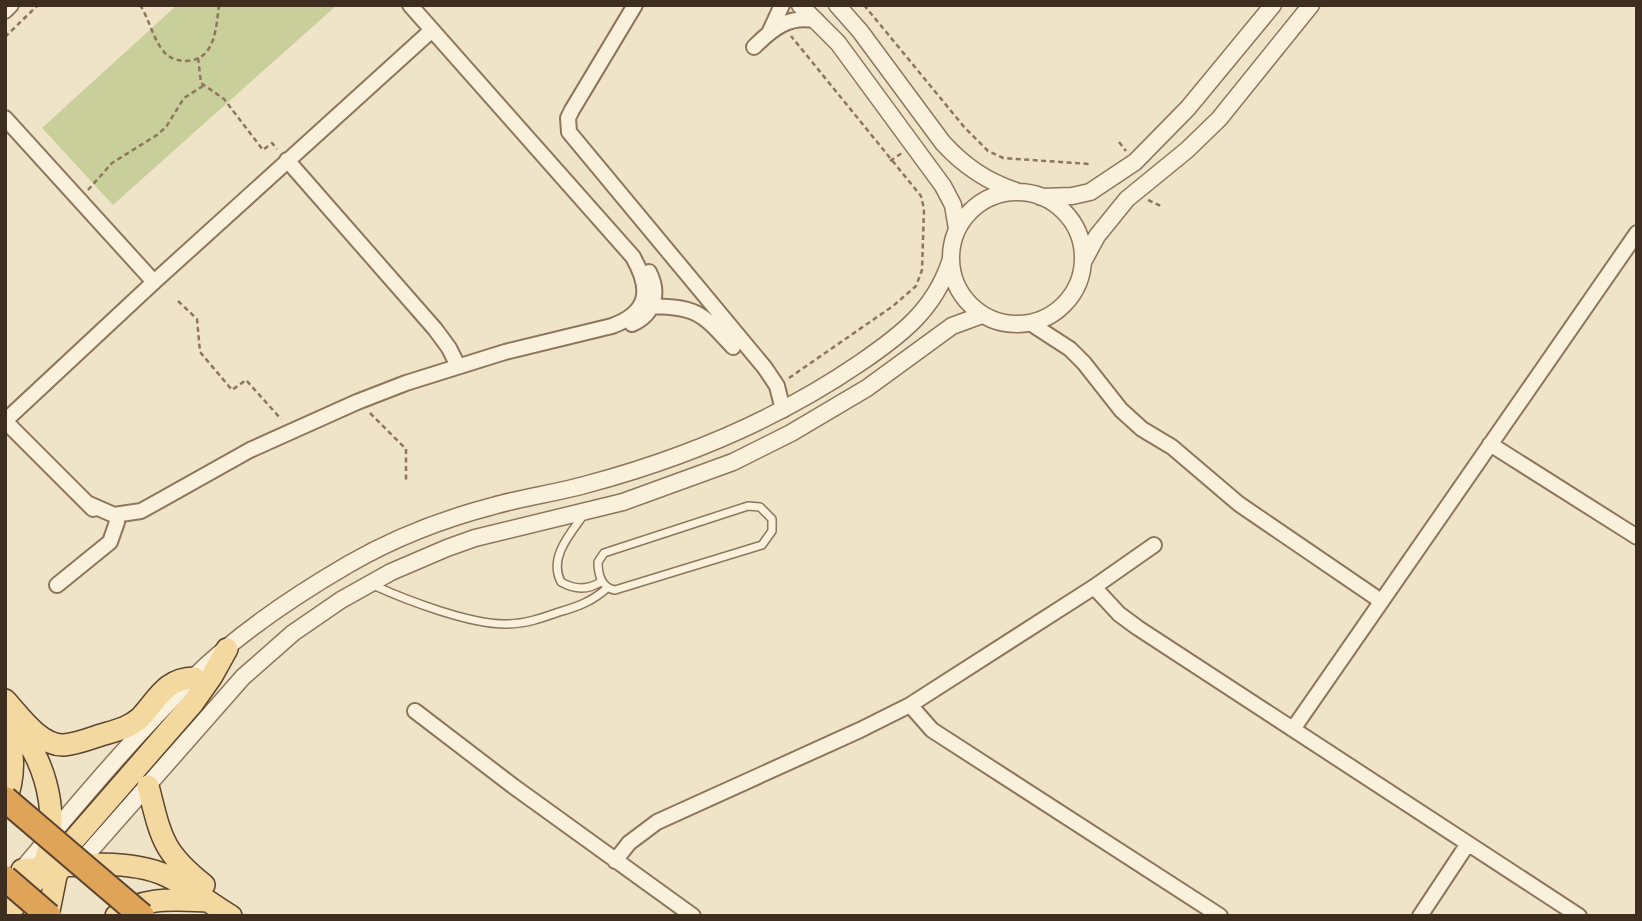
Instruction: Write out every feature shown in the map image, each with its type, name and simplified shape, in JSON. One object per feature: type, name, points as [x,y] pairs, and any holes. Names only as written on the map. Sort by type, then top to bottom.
[{"type":"highway","points":[[5,801],[142,916]]},
{"type":"highway","points":[[36,875],[49,910]]},
{"type":"main road","points":[[6,916],[36,875],[81,829],[203,690],[227,649]]},
{"type":"main road","points":[[5,700],[47,741],[65,745],[128,726],[140,718],[172,683],[194,678]]},
{"type":"main road","points":[[5,716],[35,752],[48,790],[51,837],[36,875],[49,910]]},
{"type":"main road","points":[[5,722],[14,765],[10,790],[5,801]]},
{"type":"main road","points":[[148,786],[159,829],[169,851],[180,866],[216,895],[222,910]]},
{"type":"main road","points":[[36,875],[114,866],[164,874],[222,910]]},
{"type":"main road","points":[[117,916],[132,907],[157,900],[222,910]]},
{"type":"street","points":[[5,11],[11,5]]},
{"type":"street","points":[[89,504],[114,514],[132,514],[250,450],[356,402],[505,352],[622,323],[647,306],[655,296],[653,281],[646,267],[633,257],[410,5]]},
{"type":"street","points":[[635,5],[572,110],[567,122],[569,132],[760,361],[777,386],[785,409],[799,428]]},
{"type":"street","points":[[754,47],[769,32],[782,5]]},
{"type":"street","points":[[800,5],[838,43],[943,186],[953,205],[957,229]]},
{"type":"street","points":[[837,5],[860,31],[955,157],[984,178],[1018,192],[1041,197],[1090,192],[1135,162],[1188,108],[1273,5]]},
{"type":"street","points":[[950,262],[958,289],[966,301],[982,315],[1001,323],[1030,323],[1051,315],[1068,301],[1076,288],[1083,262],[1097,236],[1127,199],[1219,119],[1311,5]]},
{"type":"street","points":[[769,32],[789,21],[817,21]]},
{"type":"street","points":[[149,507],[138,517],[117,522],[101,517],[5,421],[432,30]]},
{"type":"street","points":[[5,118],[154,282]]},
{"type":"street","points":[[288,160],[435,329],[458,366]]},
{"type":"street","points":[[51,837],[139,734],[194,678],[227,649],[319,582],[404,536],[474,511],[634,471],[721,439],[785,409],[871,355],[919,317],[934,298],[950,262],[957,229],[967,215],[985,200],[1018,192]]},
{"type":"street","points":[[1041,197],[1061,209],[1076,228],[1083,251],[1083,262]]},
{"type":"street","points":[[1293,729],[1637,233]]},
{"type":"street","points":[[647,306],[683,307],[701,314],[733,347]]},
{"type":"street","points":[[36,875],[148,786],[220,701],[268,654],[317,616],[369,584],[418,559],[475,538],[585,512],[707,473],[799,428],[867,388],[942,332],[962,321],[982,315]]},
{"type":"street","points":[[1030,323],[1070,349],[1121,410],[1142,429],[1172,447],[1239,504],[1381,601]]},
{"type":"street","points":[[1490,444],[1637,537]]},
{"type":"street","points":[[57,585],[104,548],[113,536],[117,522]]},
{"type":"street","points":[[615,861],[637,835],[657,822],[910,705],[1094,587],[1154,545]]},
{"type":"street","points":[[1094,587],[1119,614],[1138,628],[1579,916]]},
{"type":"street","points":[[910,705],[932,730],[1220,916]]},
{"type":"street","points":[[415,711],[693,916]]},
{"type":"street","points":[[1420,916],[1468,845]]},
{"type":"street","points":[[35,916],[49,910]]},
{"type":"lane","points":[[585,512],[562,547],[556,569],[561,582],[572,587],[605,585],[620,589],[762,545],[772,531],[772,520],[760,507],[748,506],[609,551],[600,557],[598,562],[605,585]]},
{"type":"lane","points":[[369,584],[430,607],[472,620],[498,624],[532,621],[578,606],[605,585]]},
{"type":"path","points":[[5,37],[38,5]]},
{"type":"path","points":[[140,5],[160,47],[168,57],[181,61],[198,58],[213,43],[219,5]]},
{"type":"path","points":[[864,5],[965,128],[988,151],[1003,158],[1089,164]]},
{"type":"path","points":[[777,386],[893,306],[916,286],[922,270],[924,209],[921,196],[786,31]]},
{"type":"path","points":[[198,58],[198,76],[203,86],[224,99],[263,149],[272,143],[288,160]]},
{"type":"path","points":[[81,202],[100,174],[112,163],[157,135],[166,127],[184,98],[203,86]]},
{"type":"path","points":[[178,300],[197,319],[200,352],[232,390],[246,380],[287,427]]},
{"type":"path","points":[[356,402],[404,444],[407,454],[407,481]]},
{"type":"green space","points":[[177,5],[337,5],[113,205],[42,128]]}]
